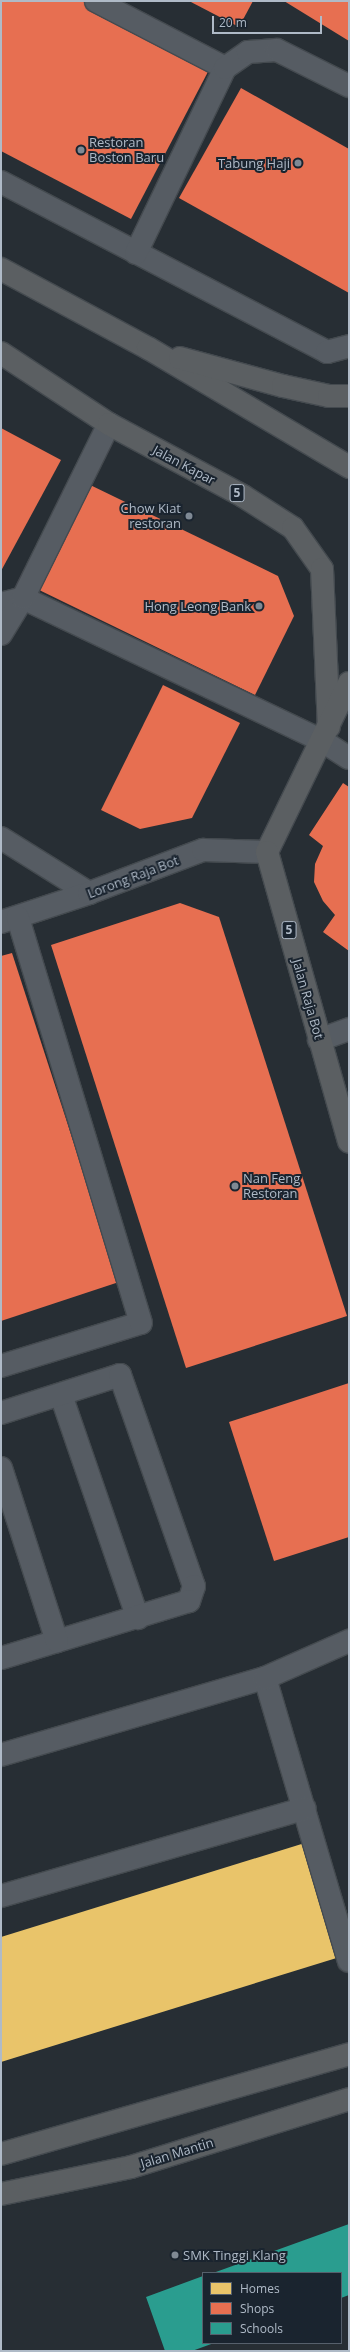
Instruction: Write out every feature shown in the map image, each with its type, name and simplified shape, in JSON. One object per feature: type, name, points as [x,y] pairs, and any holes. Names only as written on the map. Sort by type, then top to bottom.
[{"type":"highway","points":[[1,269],[148,348],[349,467]]},
{"type":"highway","points":[[148,348],[283,386],[329,396],[349,396]]},
{"type":"highway","name":"Jalan Kapar","points":[[1,353],[109,424],[243,496],[293,528],[322,569],[325,733]]},
{"type":"highway","name":"5","points":[[267,852],[349,683]]},
{"type":"highway","points":[[325,733],[349,714]]},
{"type":"highway","name":"Jalan Raja Bot","points":[[267,852],[349,1142]]},
{"type":"highway","points":[[1,2154],[349,2054]]},
{"type":"highway","name":"Jalan Mantin","points":[[1,2194],[131,2167],[349,2099]]},
{"type":"street","points":[[96,1],[225,68]]},
{"type":"street","points":[[136,253],[225,68],[248,52],[277,50],[349,86]]},
{"type":"street","points":[[1,182],[327,352],[349,346]]},
{"type":"street","points":[[1,634],[23,598],[109,424]]},
{"type":"street","points":[[1,604],[23,598],[325,733],[349,758]]},
{"type":"street","points":[[1,838],[89,893]]},
{"type":"street","name":"Lorong Raja Bot","points":[[9,920],[89,893],[203,850],[267,852]]},
{"type":"street","points":[[1,1366],[141,1323],[9,920]]},
{"type":"street","points":[[319,1040],[349,1029]]},
{"type":"street","points":[[1,1413],[120,1375],[194,1586],[189,1601],[138,1618],[1,1658]]},
{"type":"street","points":[[61,1394],[138,1618]]},
{"type":"street","points":[[1,1468],[57,1641]]},
{"type":"street","points":[[1,1755],[265,1678],[349,1641]]},
{"type":"street","points":[[265,1678],[305,1808],[349,1961]]},
{"type":"street","points":[[1,1896],[305,1808]]},
{"type":"building: Homes","points":[[308,1842],[343,1956],[1,2062],[1,1937]]},
{"type":"building: Shops","points":[[1,1],[85,1],[211,66],[131,219],[1,151]]},
{"type":"building: Shops","points":[[189,1],[253,1],[239,27]]},
{"type":"building: Shops","points":[[284,1],[349,1],[349,41]]},
{"type":"building: Shops","points":[[241,88],[349,149],[349,293],[179,198]]},
{"type":"building: Shops","points":[[1,428],[61,460],[1,571]]},
{"type":"building: Shops","points":[[84,482],[278,576],[294,616],[255,695],[33,587]]},
{"type":"building: Shops","points":[[163,685],[240,723],[192,818],[140,829],[101,810]]},
{"type":"building: Shops","points":[[343,783],[349,787],[349,951],[323,932],[335,915],[323,901],[314,882],[315,864],[323,846],[309,835]]},
{"type":"building: Shops","points":[[180,903],[219,917],[347,1316],[186,1368],[51,945]]},
{"type":"building: Shops","points":[[12,953],[119,1282],[1,1321],[1,956]]},
{"type":"building: Shops","points":[[349,1383],[349,1537],[274,1561],[229,1422]]},
{"type":"building: Schools","points":[[349,2224],[349,2295],[342,2298],[342,2272],[216,2272]]},
{"type":"building: Schools","points":[[202,2276],[202,2344],[211,2344],[192,2351],[165,2351],[146,2297]]},
{"type":"place","name":"Restoran Boston Baru","points":[[81,150]]},
{"type":"place","name":"Tabung Haji","points":[[298,163]]},
{"type":"place","name":"Chow Kiat restoran","points":[[189,516]]},
{"type":"place","name":"Hong Leong Bank","points":[[259,606]]},
{"type":"place","name":"Nan Feng Restoran","points":[[235,1186]]},
{"type":"place","name":"SMK Tinggi Klang","points":[[175,2255]]}]
